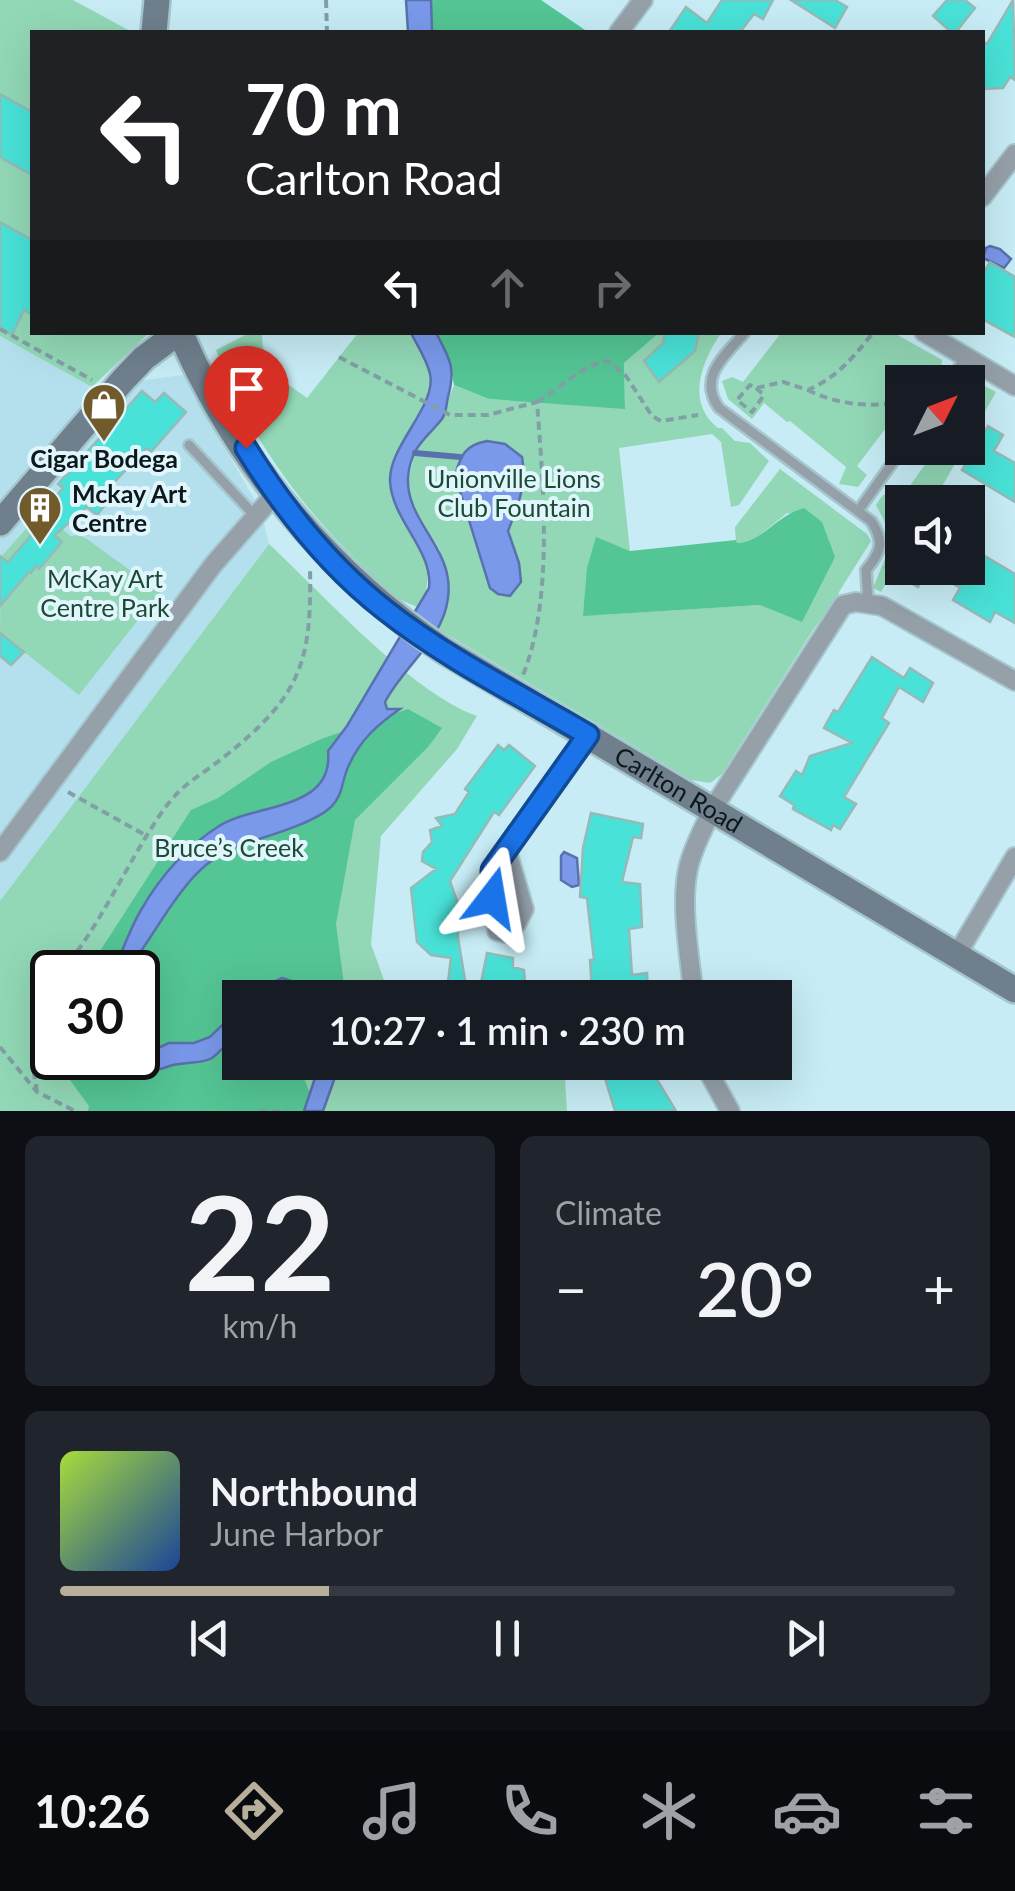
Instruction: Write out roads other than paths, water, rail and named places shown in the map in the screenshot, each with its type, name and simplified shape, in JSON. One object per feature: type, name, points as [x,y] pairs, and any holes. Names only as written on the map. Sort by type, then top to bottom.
[{"type":"main road","points":[[154,30],[157,0]]},
{"type":"main road","points":[[0,524],[123,380],[144,358],[176,335]]},
{"type":"main road","name":"Carlton Road","points":[[182,335],[231,426],[276,494],[320,548],[383,608],[443,650],[1015,990]]},
{"type":"street","points":[[620,30],[643,0]]},
{"type":"street","points":[[985,194],[1015,154]]},
{"type":"street","points":[[929,335],[1015,386]]},
{"type":"street","points":[[0,852],[213,565],[276,494]]},
{"type":"street","points":[[692,980],[688,869],[712,810],[843,605],[868,603],[896,613],[1015,680]]},
{"type":"street","points":[[506,848],[588,735]]},
{"type":"street","points":[[956,956],[1015,857]]},
{"type":"street","points":[[713,1080],[730,1111]]},
{"type":"lane","points":[[743,335],[719,364],[709,384],[710,396],[719,408],[858,511],[880,534],[878,555],[866,570],[868,603]]},
{"type":"lane","points":[[960,365],[966,357]]},
{"type":"lane","points":[[190,445],[256,517]]},
{"type":"lane","points":[[858,511],[892,465]]},
{"type":"water","points":[[406,0],[431,0],[432,30],[408,30]]},
{"type":"water","points":[[986,248],[1000,249],[1011,259],[1004,268],[985,259]]},
{"type":"water","points":[[412,335],[437,335],[451,371],[445,413],[416,450],[408,477],[414,508],[444,564],[448,598],[439,627],[385,702],[387,709],[400,709],[364,740],[331,807],[302,824],[230,849],[216,858],[181,892],[142,950],[122,950],[149,897],[185,853],[207,834],[235,819],[306,795],[319,785],[327,771],[328,751],[429,588],[425,560],[398,509],[390,481],[397,454],[427,399],[429,369]]},
{"type":"water","points":[[487,441],[505,444],[522,457],[522,486],[508,531],[521,582],[510,596],[490,588],[455,475],[465,452]]},
{"type":"water","points":[[564,852],[577,858],[579,885],[572,887],[561,880]]},
{"type":"water","points":[[222,1025],[222,1049],[212,1058],[160,1069],[160,1047],[210,1037]]},
{"type":"water","points":[[314,1080],[334,1080],[323,1111],[304,1111]]},
{"type":"waterway","points":[[415,453],[460,457]]},
{"type":"place","name":"Cigar Bodega","points":[[104,443]]},
{"type":"place","name":"Mckay Art Centre","points":[[40,546]]},
{"type":"park label","name":"Unionville Lions Club Fountain","points":[[514,494]]},
{"type":"park label","name":"McKay Art Centre Park","points":[[105,594]]},
{"type":"park label","name":"Bruce’s Creek","points":[[229,848]]}]
